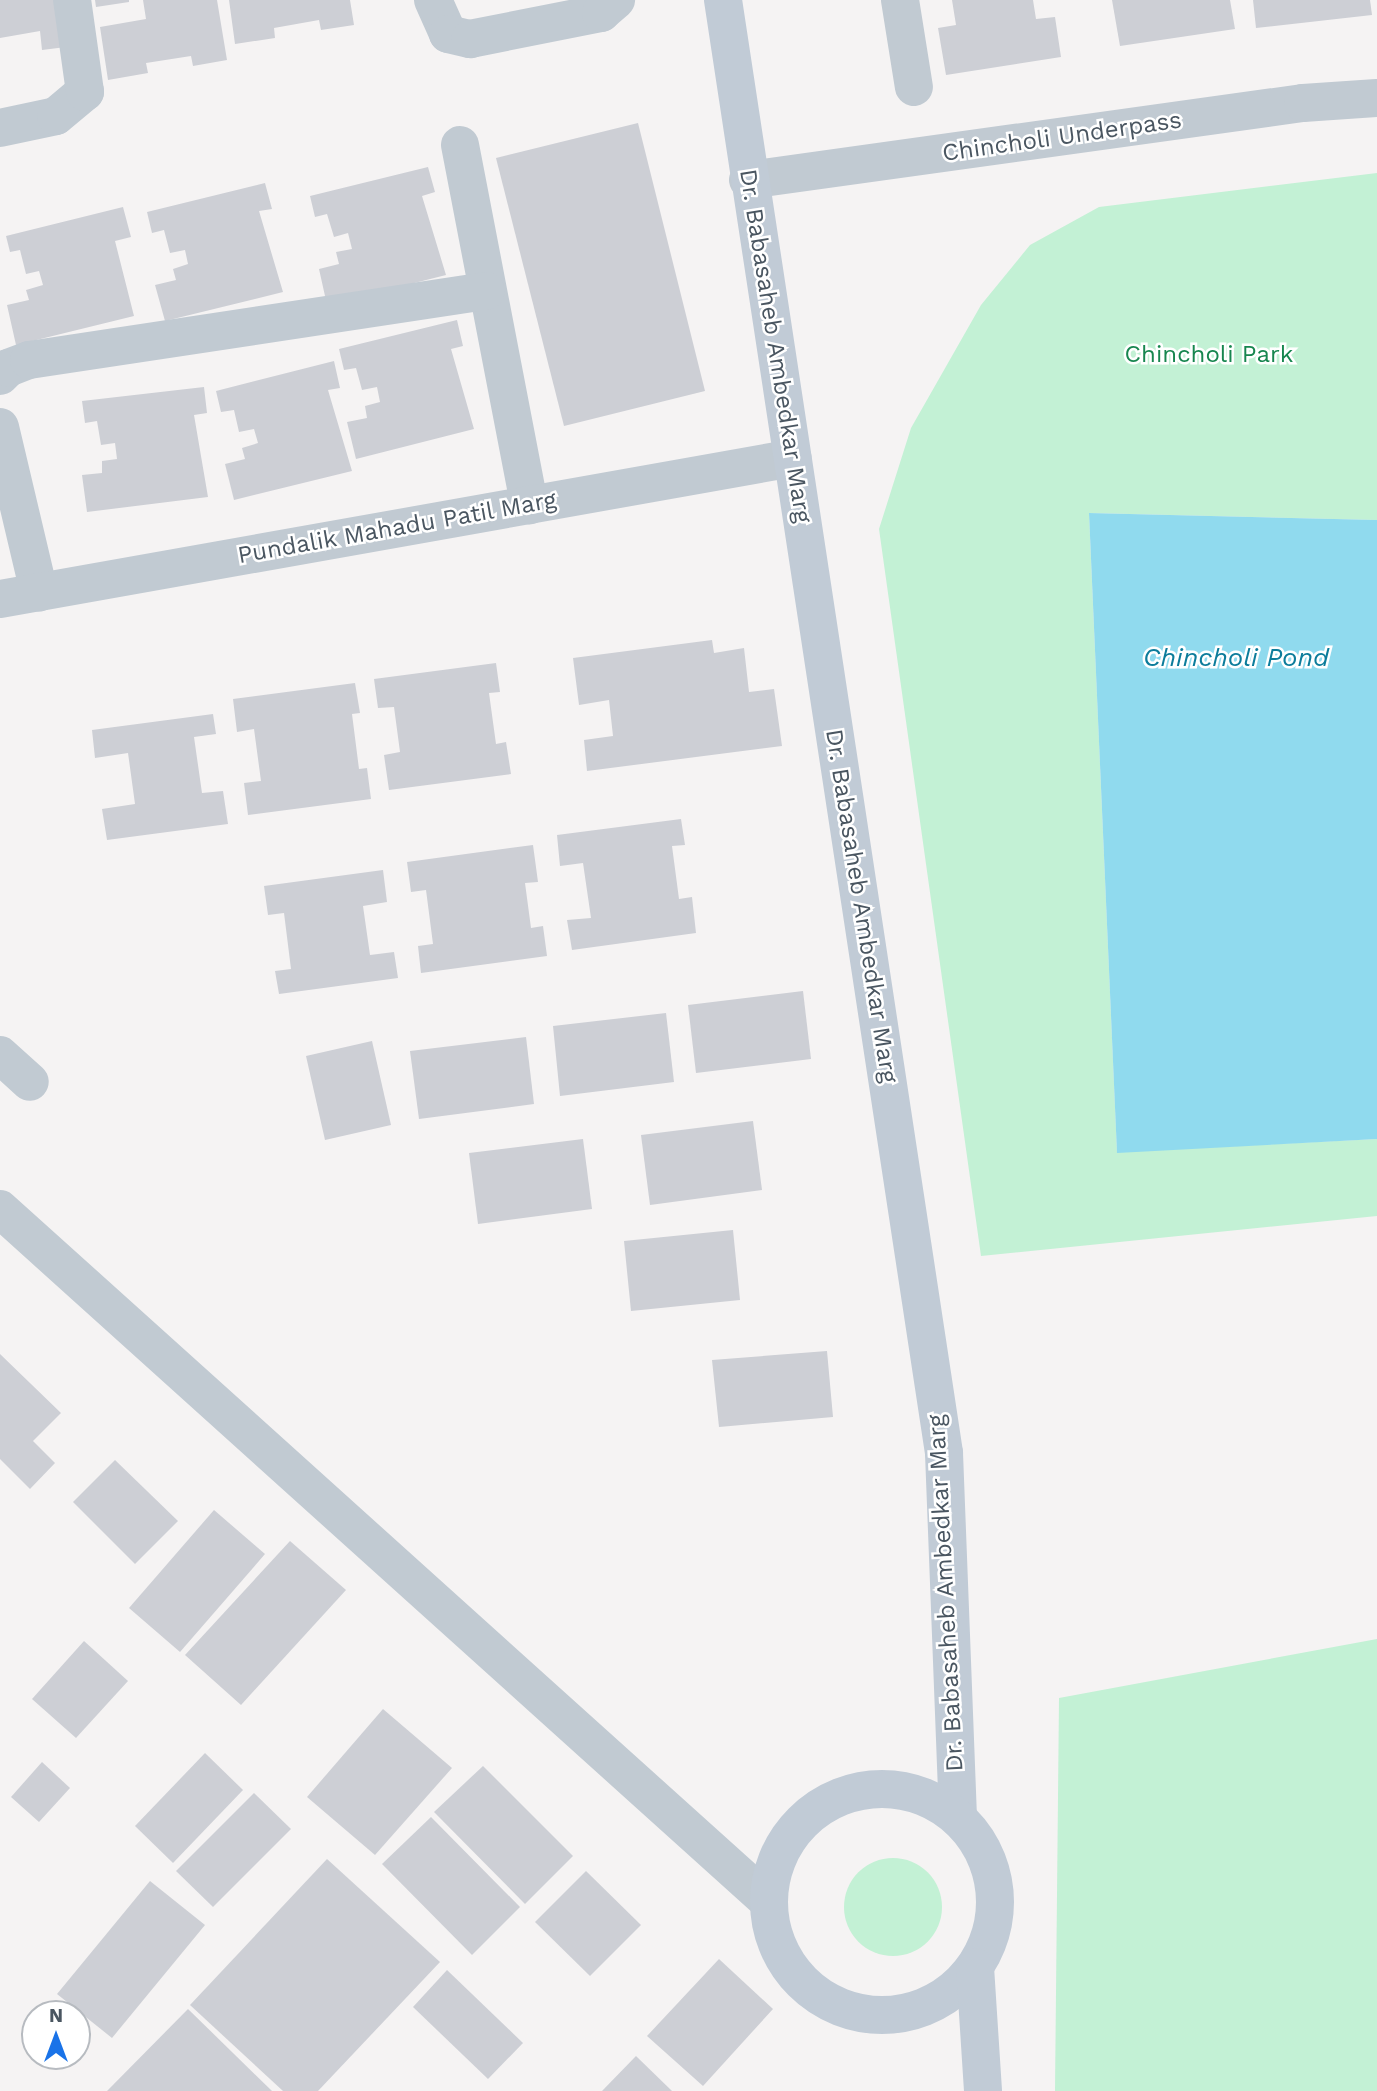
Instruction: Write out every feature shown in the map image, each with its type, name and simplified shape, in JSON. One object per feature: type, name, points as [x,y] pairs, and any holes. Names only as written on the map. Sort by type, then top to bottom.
[{"type":"main road","name":"Dr. Babasaheb Ambedkar Marg","points":[[723,0],[748,180],[793,458],[944,1453],[958,1817]]},
{"type":"main road","name":"Dr. Babasaheb Ambedkar Marg","points":[[900,1791],[925,1797],[958,1817],[981,1846],[995,1882],[995,1919],[984,1956],[960,1985],[928,2006],[892,2016],[855,2012],[821,1999],[793,1974],[774,1941],[768,1901],[772,1868],[790,1835],[816,1810],[850,1793],[900,1791]]},
{"type":"main road","name":"Dr. Babasaheb Ambedkar Marg","points":[[975,1967],[983,2091]]},
{"type":"street","points":[[0,128],[56,116],[85,92],[72,0]]},
{"type":"street","points":[[433,0],[448,34],[470,38],[601,13],[616,0]]},
{"type":"street","points":[[900,0],[914,87]]},
{"type":"street","name":"Chincholi Underpass","points":[[748,180],[1303,103],[1377,98]]},
{"type":"street","points":[[460,145],[529,505]]},
{"type":"street","points":[[0,376],[8,368],[29,360],[486,291]]},
{"type":"street","points":[[0,427],[39,592]]},
{"type":"street","name":"Pundalik Mahadu Patil Marg","points":[[0,599],[793,458]]},
{"type":"street","points":[[0,1055],[30,1082]]},
{"type":"street","points":[[0,1209],[768,1901]]},
{"type":"green space","name":"Chincholi Park","points":[[1377,173],[1377,520],[1089,513],[1117,1152],[1377,1139],[1377,1216],[981,1256],[879,529],[911,428],[981,305],[1030,245],[1099,207]]},
{"type":"green space","points":[[1377,1639],[1377,2091],[1055,2091],[1059,1698]]},
{"type":"green space","points":[[893,1858],[912,1862],[928,1872],[938,1888],[942,1907],[938,1926],[928,1942],[912,1952],[893,1956],[874,1952],[858,1942],[848,1926],[844,1907],[848,1888],[858,1872],[874,1862]]},
{"type":"water","name":"Chincholi Pond","points":[[1089,513],[1377,520],[1377,1139],[1117,1153]]},
{"type":"building","points":[[0,0],[58,0],[66,47],[42,50],[40,31],[0,38]]},
{"type":"building","points":[[95,0],[129,0],[129,2],[96,7]]},
{"type":"building","points":[[143,0],[217,0],[227,60],[193,66],[191,56],[146,63],[148,73],[108,80],[100,27],[146,19]]},
{"type":"building","points":[[229,0],[350,0],[354,25],[321,30],[319,20],[274,28],[275,38],[235,44]]},
{"type":"building","points":[[952,0],[1033,0],[1036,19],[1055,17],[1061,57],[946,75],[938,28],[956,25]]},
{"type":"building","points":[[1112,0],[1230,0],[1235,29],[1120,46]]},
{"type":"building","points":[[1253,0],[1370,0],[1372,15],[1256,28]]},
{"type":"building","points":[[638,123],[705,391],[564,426],[496,158]]},
{"type":"building","points":[[428,167],[435,192],[422,196],[446,275],[327,305],[319,269],[339,264],[336,252],[352,249],[348,233],[334,237],[327,214],[315,217],[310,196]]},
{"type":"building","points":[[265,183],[272,209],[259,211],[283,292],[165,321],[155,285],[176,280],[173,269],[188,264],[185,250],[170,253],[164,230],[152,233],[147,212]]},
{"type":"building","points":[[123,207],[131,237],[115,241],[134,316],[16,345],[7,305],[29,300],[26,290],[43,285],[39,271],[26,274],[20,250],[10,252],[6,236]]},
{"type":"building","points":[[457,320],[463,346],[451,349],[474,429],[356,459],[347,422],[367,418],[365,406],[380,402],[377,387],[362,390],[356,368],[344,370],[339,349]]},
{"type":"building","points":[[334,361],[340,388],[328,390],[352,471],[234,500],[225,464],[245,459],[242,448],[258,443],[254,429],[239,432],[234,410],[221,412],[216,391]]},
{"type":"building","points":[[204,387],[207,413],[194,415],[208,497],[87,512],[82,475],[102,473],[102,461],[117,459],[115,443],[101,445],[97,421],[85,423],[82,401]]},
{"type":"building","points":[[712,640],[714,653],[744,648],[749,692],[774,689],[782,746],[587,771],[584,740],[613,736],[609,700],[579,705],[573,658]]},
{"type":"building","points":[[496,663],[500,692],[489,693],[496,744],[506,742],[511,774],[389,790],[384,755],[400,752],[394,707],[378,708],[374,679]]},
{"type":"building","points":[[355,683],[360,713],[352,714],[359,769],[367,768],[371,799],[248,815],[244,783],[261,781],[254,729],[237,732],[233,699]]},
{"type":"building","points":[[213,714],[216,734],[194,737],[202,793],[223,791],[228,824],[107,840],[102,809],[135,804],[128,753],[95,758],[92,730]]},
{"type":"building","points":[[681,819],[685,845],[672,846],[679,899],[692,897],[696,933],[572,950],[567,920],[591,918],[583,863],[560,866],[557,835]]},
{"type":"building","points":[[533,845],[538,882],[525,883],[531,928],[543,926],[547,956],[421,973],[418,946],[433,944],[426,890],[411,892],[407,862]]},
{"type":"building","points":[[383,870],[387,902],[363,906],[370,955],[394,952],[398,978],[279,994],[275,971],[291,969],[284,913],[268,915],[264,886]]},
{"type":"building","points":[[803,991],[811,1059],[696,1073],[688,1005]]},
{"type":"building","points":[[666,1013],[674,1082],[560,1096],[553,1026]]},
{"type":"building","points":[[526,1037],[534,1104],[419,1119],[410,1051]]},
{"type":"building","points":[[372,1041],[391,1125],[325,1140],[306,1056]]},
{"type":"building","points":[[753,1121],[762,1190],[650,1205],[641,1135]]},
{"type":"building","points":[[583,1139],[592,1209],[478,1224],[469,1153]]},
{"type":"building","points":[[733,1230],[740,1300],[631,1311],[624,1241]]},
{"type":"building","points":[[827,1351],[833,1417],[719,1427],[712,1360]]},
{"type":"building","points":[[0,1354],[61,1413],[33,1441],[55,1463],[30,1489],[0,1459]]},
{"type":"building","points":[[115,1460],[178,1521],[135,1564],[73,1502]]},
{"type":"building","points":[[214,1510],[265,1554],[180,1652],[129,1608]]},
{"type":"building","points":[[290,1541],[346,1590],[241,1705],[185,1655]]},
{"type":"building","points":[[84,1641],[128,1681],[76,1738],[32,1699]]},
{"type":"building","points":[[383,1709],[452,1768],[375,1855],[307,1797]]},
{"type":"building","points":[[205,1753],[243,1790],[173,1863],[135,1826]]},
{"type":"building","points":[[42,1762],[70,1788],[39,1822],[11,1797]]},
{"type":"building","points":[[483,1766],[573,1856],[525,1904],[434,1812]]},
{"type":"building","points":[[254,1793],[291,1829],[213,1907],[176,1871]]},
{"type":"building","points":[[431,1817],[520,1907],[472,1955],[382,1864]]},
{"type":"building","points":[[327,1859],[440,1962],[318,2091],[283,2091],[190,2005]]},
{"type":"building","points":[[586,1871],[641,1925],[590,1976],[535,1922]]},
{"type":"building","points":[[150,1881],[205,1925],[112,2038],[91,2021],[91,2000],[64,2000],[57,1994]]},
{"type":"building","points":[[719,1959],[773,2009],[703,2086],[647,2036]]},
{"type":"building","points":[[447,1970],[523,2043],[488,2079],[413,2007]]},
{"type":"building","points":[[188,2009],[272,2091],[107,2091]]},
{"type":"building","points":[[636,2056],[672,2091],[602,2091]]}]
